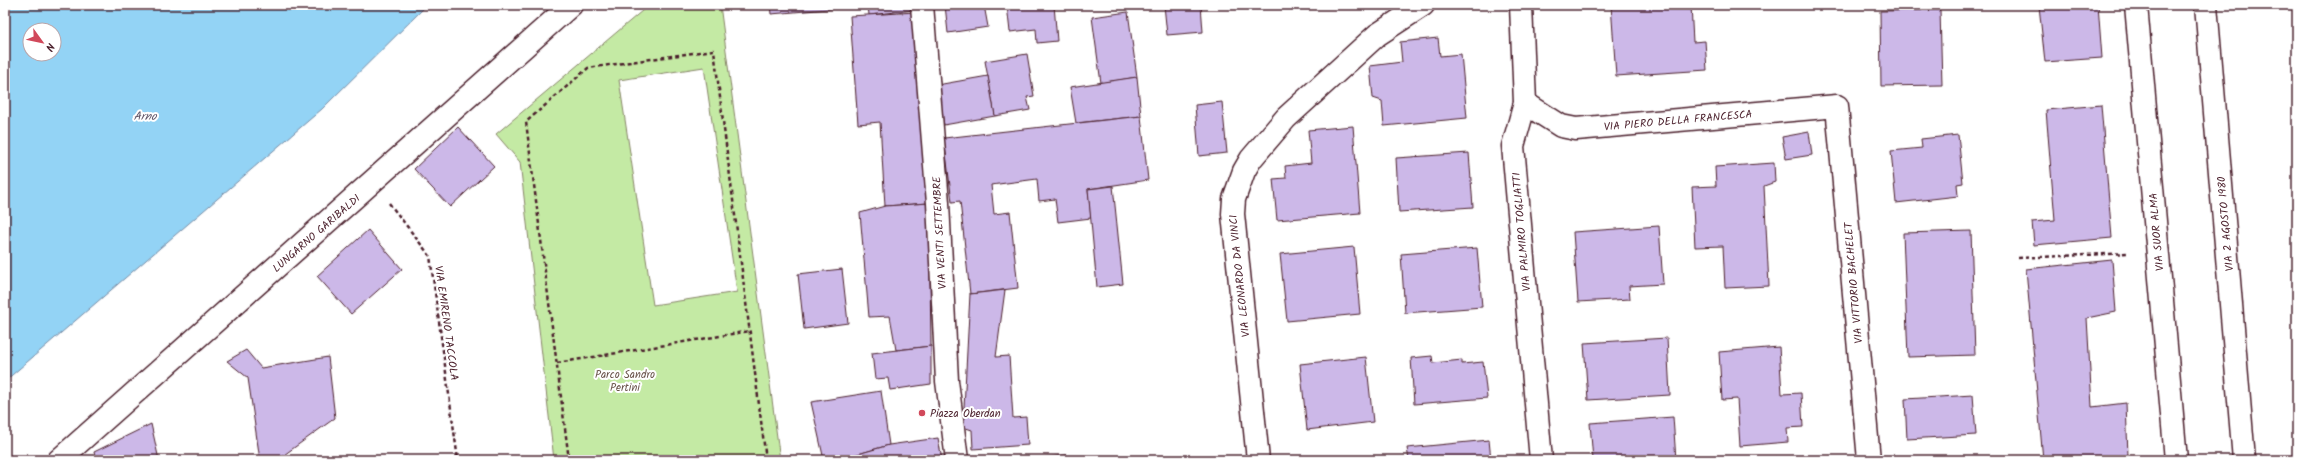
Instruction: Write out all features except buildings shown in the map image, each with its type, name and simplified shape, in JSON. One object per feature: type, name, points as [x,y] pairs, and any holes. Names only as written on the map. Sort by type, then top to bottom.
[{"type":"street","name":"LUNGARNO GARIBALDI","points":[[59,460],[79,452],[373,183],[571,5]]},
{"type":"street","name":"VIA VENTI SETTEMBRE","points":[[922,5],[938,203],[947,381],[957,460]]},
{"type":"street","name":"VIA LEONARDO DA VINCI","points":[[1258,460],[1233,214],[1234,199],[1239,184],[1251,159],[1286,118],[1377,35],[1423,5]]},
{"type":"street","name":"VIA PALMIRO TOGLIATTI","points":[[1521,5],[1525,103],[1513,146],[1542,460]]},
{"type":"street","name":"VIA SUOR ALMA","points":[[2136,5],[2176,460]]},
{"type":"street","name":"VIA 2 AGOSTO 1980","points":[[2206,5],[2246,455]]},
{"type":"street","name":"VIA PIERO DELLA FRANCESCA","points":[[1525,103],[1561,126],[1576,129],[1837,106]]},
{"type":"street","name":"VIA VITTORIO BACHELET","points":[[1837,106],[1869,460]]},
{"type":"path","points":[[570,460],[526,122],[588,68],[714,50],[766,460]]},
{"type":"path","name":"VIA EMIRENO TACCOLA","points":[[373,183],[430,256],[458,460]]},
{"type":"path","points":[[2018,258],[2158,252]]},
{"type":"path","points":[[557,363],[750,331]]},
{"type":"green space","name":"Parco Sandro Pertini","points":[[649,5],[720,5],[780,460],[554,460],[520,162],[496,134]],"holes":[[[704,67],[737,292],[653,305],[619,80]]]},
{"type":"water","name":"Arno","points":[[5,5],[427,5],[322,109],[5,381]]},
{"type":"place","name":"Piazza Oberdan","points":[[922,413]]}]
